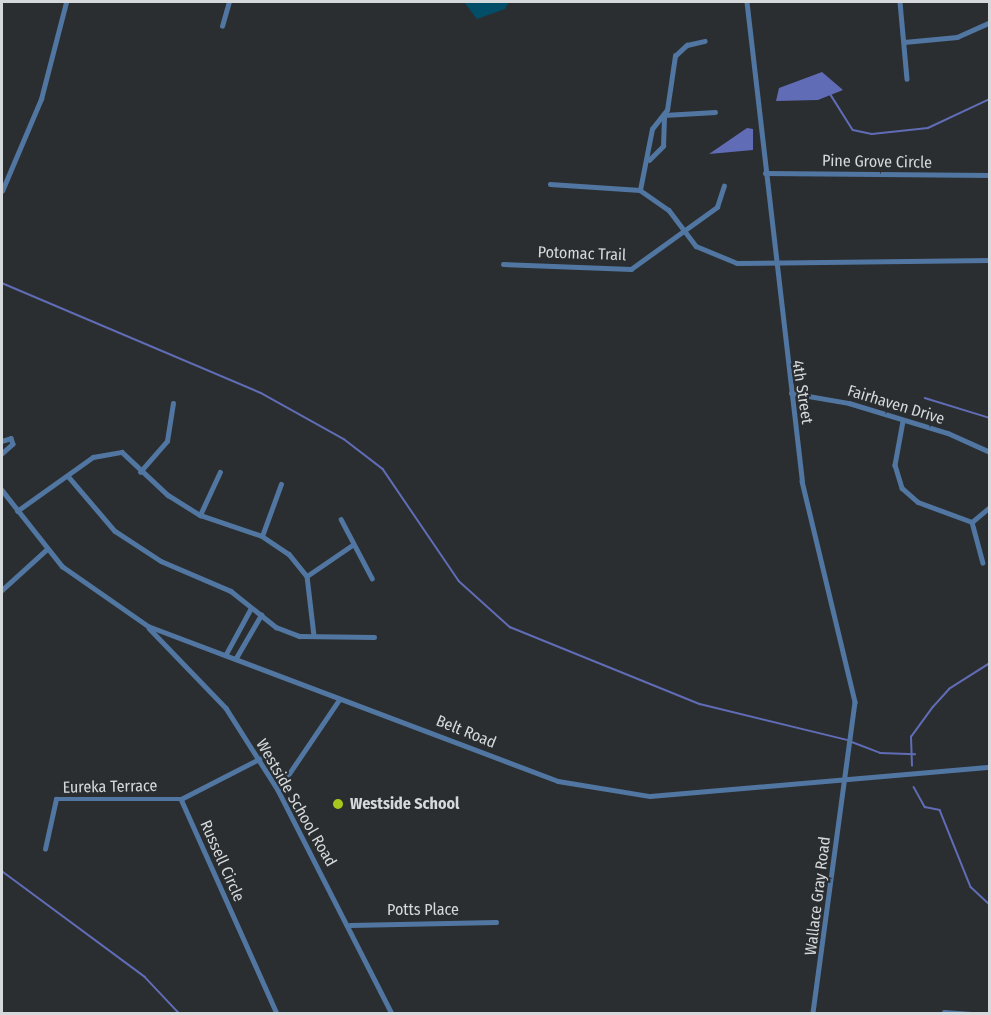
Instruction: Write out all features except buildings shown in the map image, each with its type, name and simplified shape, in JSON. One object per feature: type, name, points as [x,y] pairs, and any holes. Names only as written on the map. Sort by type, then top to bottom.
[{"type":"street","points":[[2,191],[38,110],[66,2]]},
{"type":"street","points":[[222,26],[228,2]]},
{"type":"street","name":"4th Street","points":[[747,2],[773,260],[812,538],[855,702],[843,781]]},
{"type":"street","points":[[900,2],[907,79]]},
{"type":"street","points":[[904,42],[957,37],[990,22]]},
{"type":"street","points":[[649,160],[663,146],[664,115],[675,56],[687,45],[705,41]]},
{"type":"street","points":[[640,190],[649,160],[652,129],[664,115],[715,112]]},
{"type":"street","name":"Pine Grove Circle","points":[[765,173],[990,175]]},
{"type":"street","points":[[550,184],[640,190],[669,210],[685,232],[716,259],[990,260]]},
{"type":"street","name":"Potomac Trail","points":[[503,264],[631,269],[717,207],[724,186]]},
{"type":"street","name":"Fairhaven Drive","points":[[792,393],[849,403],[990,452]]},
{"type":"street","points":[[140,472],[167,441],[173,403]]},
{"type":"street","points":[[903,421],[895,465],[902,488],[918,502],[972,522]]},
{"type":"street","points":[[2,441],[11,438],[13,444],[2,454]]},
{"type":"street","points":[[17,511],[93,457],[114,450],[128,456],[140,472],[200,515],[262,536],[289,554],[307,576],[315,636]]},
{"type":"street","points":[[200,515],[220,472]]},
{"type":"street","points":[[68,476],[116,531],[161,561],[231,591],[251,608],[288,633],[374,637]]},
{"type":"street","points":[[262,536],[281,484]]},
{"type":"street","name":"Belt Road","points":[[2,490],[46,550],[90,590],[148,626],[558,781],[650,796],[990,767]]},
{"type":"street","points":[[972,522],[990,507]]},
{"type":"street","points":[[340,519],[351,546],[372,578]]},
{"type":"street","points":[[972,522],[983,563]]},
{"type":"street","points":[[307,576],[351,546]]},
{"type":"street","points":[[2,590],[46,550]]},
{"type":"street","points":[[226,654],[251,608]]},
{"type":"street","points":[[236,658],[261,615]]},
{"type":"street","name":"Westside School Road","points":[[148,626],[226,708],[259,759],[350,925],[392,1014]]},
{"type":"street","points":[[278,790],[339,700]]},
{"type":"street","points":[[181,799],[259,759]]},
{"type":"street","name":"Wallace Gray Road","points":[[813,1014],[843,781]]},
{"type":"street","name":"Eureka Terrace","points":[[45,849],[56,799],[181,799]]},
{"type":"street","name":"Russell Circle","points":[[181,799],[277,1014]]},
{"type":"street","name":"Potts Place","points":[[350,925],[496,922]]},
{"type":"street","points":[[944,1012],[971,1014]]},
{"type":"shaded area","points":[[464,2],[509,2],[505,9],[477,19]]},
{"type":"water","points":[[822,72],[843,90],[818,100],[776,101],[779,88]]},
{"type":"water","points":[[747,128],[753,129],[753,150],[709,154]]},
{"type":"waterway","points":[[831,95],[853,130],[872,134],[928,128],[990,99]]},
{"type":"waterway","points":[[2,283],[261,393],[344,439],[383,469],[459,581],[510,627],[700,704],[848,740]]},
{"type":"waterway","points":[[925,398],[990,418]]},
{"type":"waterway","points":[[912,766],[911,737],[933,707],[949,689],[990,663]]},
{"type":"waterway","points":[[852,742],[880,753],[915,754]]},
{"type":"waterway","points":[[914,787],[925,807],[940,810],[971,887],[990,905]]},
{"type":"waterway","points":[[2,871],[145,977],[180,1014]]},
{"type":"place","name":"Westside School","points":[[338,804]]}]
